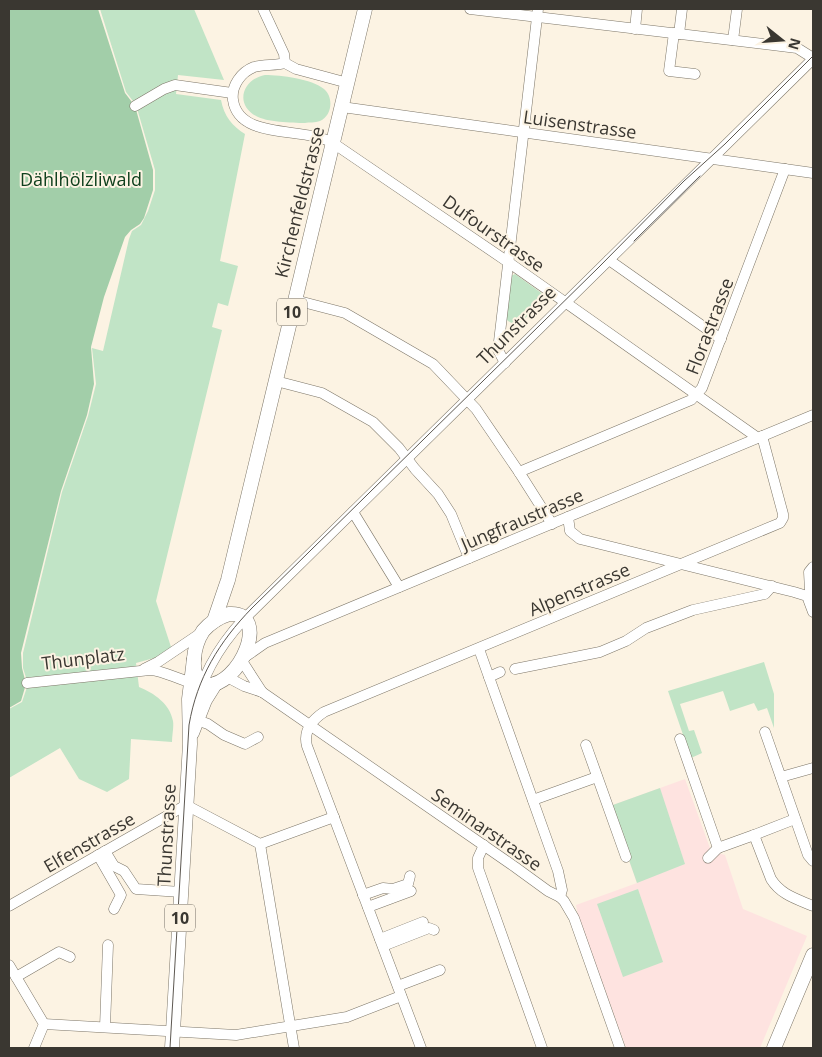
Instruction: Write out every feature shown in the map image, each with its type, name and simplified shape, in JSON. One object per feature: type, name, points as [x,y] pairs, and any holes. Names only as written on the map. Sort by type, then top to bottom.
[{"type":"main road","name":"Kirchenfeldstrasse","points":[[214,621],[228,580],[365,9]]},
{"type":"main road","name":"Kirchenfeldstrasse","points":[[228,580],[238,616]]},
{"type":"main road","name":"Thunplatz","points":[[194,659],[202,633],[214,621],[238,616]]},
{"type":"main road","points":[[209,682],[243,659],[249,644],[250,631],[238,616]]},
{"type":"main road","name":"Thunstrasse","points":[[172,1048],[190,744],[207,696],[209,682],[194,659]]},
{"type":"main road","name":"Thunstrasse","points":[[190,744],[209,682]]},
{"type":"main road","points":[[774,1048],[813,955]]},
{"type":"street","points":[[264,9],[288,64]]},
{"type":"street","points":[[470,9],[538,13],[635,29],[797,48],[813,58]]},
{"type":"street","points":[[635,29],[637,9]]},
{"type":"street","points":[[682,9],[669,74],[695,74]]},
{"type":"street","points":[[733,40],[736,9]]},
{"type":"street","points":[[505,363],[498,350],[538,13]]},
{"type":"street","name":"Thunstrasse","points":[[209,682],[224,643],[238,616],[353,512],[813,58]]},
{"type":"street","points":[[135,106],[172,86],[232,93],[238,79],[248,70],[258,67],[288,64],[348,83]]},
{"type":"street","name":"Dufourstrasse","points":[[232,93],[238,113],[253,126],[316,136],[333,143],[508,262],[696,395],[760,437]]},
{"type":"street","name":"Luisenstrasse","points":[[342,107],[813,173]]},
{"type":"street","name":"Florastrasse","points":[[519,472],[691,400],[696,395],[702,388],[785,169]]},
{"type":"street","points":[[609,260],[721,339]]},
{"type":"street","points":[[295,300],[341,312],[428,360],[468,399],[519,472],[552,524]]},
{"type":"street","points":[[276,381],[322,393],[369,418],[436,491],[450,512],[470,558]]},
{"type":"street","name":"Jungfraustrasse","points":[[243,659],[265,643],[813,415]]},
{"type":"street","name":"Alpenstrasse","points":[[310,725],[324,712],[778,524],[782,520],[783,514],[760,437]]},
{"type":"street","points":[[353,512],[399,587]]},
{"type":"street","points":[[568,517],[570,531],[580,539],[772,586],[811,604],[809,574],[813,567]]},
{"type":"street","points":[[516,669],[600,652],[670,618],[694,610],[764,594],[772,586]]},
{"type":"street","name":"Thunplatz","points":[[142,670],[158,662],[202,633]]},
{"type":"street","points":[[479,649],[559,875],[562,890],[560,897]]},
{"type":"street","name":"Seminarstrasse","points":[[243,659],[262,692]]},
{"type":"street","name":"Thunplatz","points":[[27,683],[142,670],[164,672],[181,680],[209,682]]},
{"type":"street","points":[[489,677],[500,672]]},
{"type":"street","name":"Seminarstrasse","points":[[209,682],[244,686],[262,692],[484,845],[548,892],[560,897],[570,910],[620,1048]]},
{"type":"street","points":[[197,720],[245,744],[258,737]]},
{"type":"street","points":[[310,725],[306,734],[306,743],[421,1048]]},
{"type":"street","points":[[765,732],[808,855],[813,860]]},
{"type":"street","points":[[680,739],[718,848]]},
{"type":"street","points":[[586,745],[626,857]]},
{"type":"street","points":[[781,777],[813,768]]},
{"type":"street","points":[[533,800],[597,777]]},
{"type":"street","points":[[186,806],[260,844],[334,817]]},
{"type":"street","name":"Elfenstrasse","points":[[9,906],[186,806]]},
{"type":"street","points":[[708,858],[718,848],[795,819]]},
{"type":"street","points":[[754,835],[775,886],[786,894],[813,906]]},
{"type":"street","points":[[260,844],[294,1048]]},
{"type":"street","points":[[484,845],[478,858],[478,868],[542,1048]]},
{"type":"street","points":[[102,853],[114,866],[124,871],[136,888],[181,892]]},
{"type":"street","points":[[102,853],[121,895],[114,909]]},
{"type":"street","points":[[364,896],[383,888],[393,889],[408,884],[410,876]]},
{"type":"street","points":[[368,907],[411,891]]},
{"type":"street","points":[[381,942],[422,922]]},
{"type":"street","points":[[381,942],[429,928],[434,930]]},
{"type":"street","points":[[105,1028],[108,945]]},
{"type":"street","points":[[16,977],[59,952],[70,957]]},
{"type":"street","points":[[9,965],[44,1024]]},
{"type":"street","points":[[44,1024],[236,1035],[347,1016],[439,968]]},
{"type":"street","points":[[34,1048],[44,1024]]},
{"type":"shaded area","points":[[685,779],[711,851],[725,855],[743,909],[807,936],[760,1048],[626,1048],[578,915],[576,905],[637,883],[610,806]]},
{"type":"green space","name":"Dählhölzliwald","points":[[9,9],[98,9],[125,93],[135,106],[153,170],[153,190],[144,218],[125,237],[104,297],[91,347],[94,384],[87,415],[61,491],[21,653],[26,684],[21,701],[9,708]]},
{"type":"green space","points":[[100,9],[194,9],[224,80],[178,75],[176,94],[221,100],[229,120],[245,134],[220,261],[238,266],[228,306],[218,303],[212,327],[222,330],[156,601],[172,650],[136,663],[139,687],[150,692],[169,709],[173,723],[172,742],[131,739],[129,779],[107,792],[79,779],[60,748],[9,778],[9,709],[22,702],[28,684],[23,668],[23,653],[62,492],[88,416],[96,384],[92,348],[103,351],[129,239],[132,231],[141,225],[155,190],[155,170],[136,105],[126,92]]},
{"type":"green space","points":[[265,75],[296,78],[324,89],[330,101],[327,115],[320,121],[305,123],[272,121],[256,116],[245,105],[243,99],[244,92],[251,81]]},
{"type":"green space","points":[[515,274],[547,297],[517,326],[506,319],[511,276]]},
{"type":"green space","points":[[764,662],[774,694],[774,728],[767,708],[758,711],[754,703],[730,711],[723,691],[680,704],[689,731],[694,730],[702,753],[691,758],[668,691]]},
{"type":"green space","points":[[660,788],[685,864],[637,883],[610,806]]},
{"type":"green space","points":[[638,889],[663,962],[623,977],[597,904]]},
{"type":"tram line","points":[[170,1048],[189,725],[204,676],[229,634],[252,608],[813,56]]},
{"type":"tram line","points":[[634,241],[700,176]]}]
